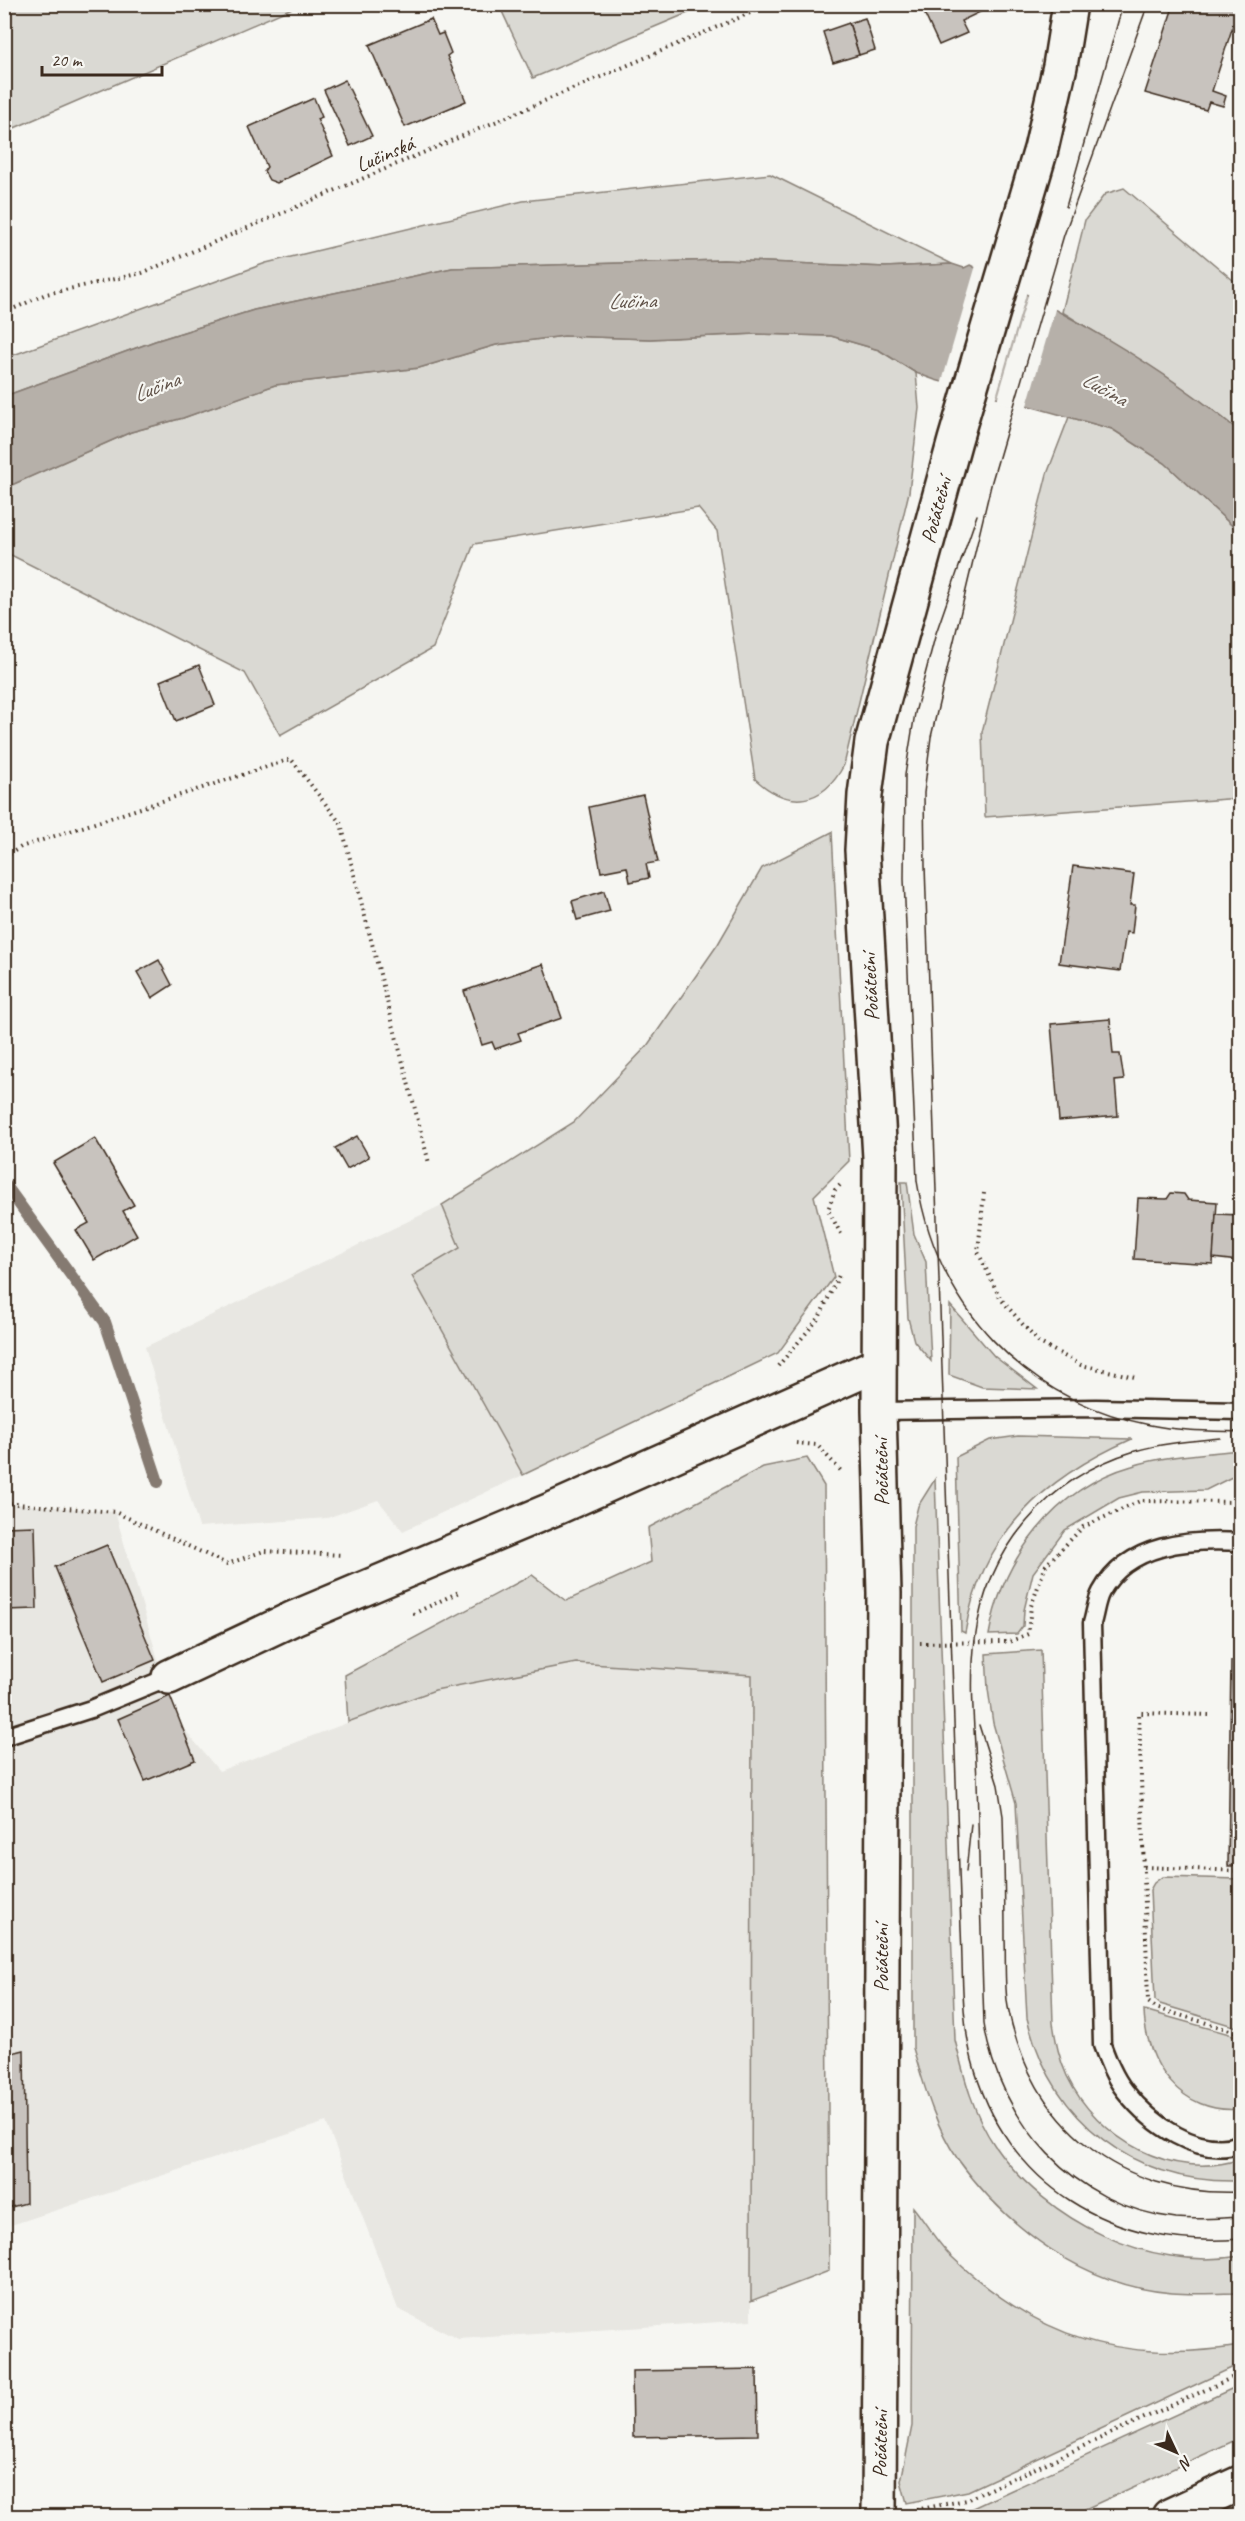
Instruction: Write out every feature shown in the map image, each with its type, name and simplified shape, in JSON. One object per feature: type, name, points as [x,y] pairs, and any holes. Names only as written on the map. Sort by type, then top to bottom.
[{"type":"street","name":"Počáteční","points":[[879,2517],[883,1644],[879,1411],[880,1158],[862,850],[865,795],[872,742],[1052,107],[1070,4]]},
{"type":"street","points":[[169,1677],[294,1618],[558,1507],[879,1364]]},
{"type":"street","points":[[1169,2517],[1240,2483]]},
{"type":"lane","points":[[879,1411],[1096,1408],[1240,1411]]},
{"type":"lane","points":[[1240,1542],[1214,1541],[1170,1545],[1140,1555],[1116,1570],[1100,1594],[1092,1623],[1102,2045],[1111,2069],[1124,2090],[1144,2112],[1169,2132],[1213,2147],[1240,2144]]},
{"type":"lane","points":[[4,1737],[91,1709],[169,1677]]},
{"type":"path","name":"Lučinská","points":[[4,313],[46,294],[142,273],[771,4]]},
{"type":"path","points":[[4,857],[21,847],[291,759],[340,824],[429,1163]]},
{"type":"path","points":[[846,1245],[828,1210],[835,1190],[850,1176],[880,1158]]},
{"type":"path","points":[[984,1193],[978,1252],[1000,1298],[1038,1342],[1081,1365],[1144,1379]]},
{"type":"path","points":[[772,1373],[819,1318],[840,1276],[842,1266]]},
{"type":"path","points":[[790,1443],[817,1444],[844,1474]]},
{"type":"path","points":[[883,1644],[1009,1642],[1028,1634],[1031,1606],[1046,1565],[1083,1527],[1140,1501],[1240,1502]]},
{"type":"path","points":[[4,1503],[115,1512],[227,1564],[264,1551],[354,1556]]},
{"type":"path","points":[[413,1614],[467,1589]]},
{"type":"path","points":[[1209,1715],[1139,1713],[1148,2002],[1156,2008],[1240,2033]]},
{"type":"path","points":[[1144,1867],[1240,1871]]},
{"type":"path","points":[[966,2500],[1240,2374]]},
{"type":"shaded area","points":[[5,4],[299,4],[299,5],[5,132]]},
{"type":"shaded area","points":[[499,5],[707,5],[533,78]]},
{"type":"shaded area","points":[[770,174],[952,264],[885,267],[723,260],[452,268],[254,310],[155,341],[5,396],[5,358],[266,263],[523,201]]},
{"type":"shaded area","points":[[1124,188],[1240,286],[1240,432],[1176,384],[1062,312],[1085,220],[1105,194]]},
{"type":"shaded area","points":[[756,334],[831,336],[879,350],[916,373],[919,408],[909,492],[844,765],[826,788],[804,799],[780,796],[755,779],[717,531],[698,508],[474,544],[433,648],[280,735],[245,673],[5,552],[4,488],[131,432],[183,418],[275,385],[419,368],[496,345],[564,336],[650,339]]},
{"type":"shaded area","points":[[1069,417],[1112,429],[1165,463],[1240,533],[1240,798],[985,817],[982,732],[1047,474]]},
{"type":"shaded area","points":[[832,832],[849,1161],[814,1196],[834,1277],[778,1353],[523,1475],[412,1276],[460,1248],[442,1205],[574,1122],[647,1046],[718,944],[762,868]]},
{"type":"shaded area","points":[[901,1182],[907,1182],[914,1234],[926,1262],[931,1361],[914,1341],[908,1318]]},
{"type":"shaded area","points":[[442,1205],[460,1248],[412,1276],[523,1475],[403,1531],[378,1500],[327,1518],[199,1527],[145,1347]]},
{"type":"shaded area","points":[[950,1305],[994,1356],[1037,1389],[982,1387],[949,1375]]},
{"type":"shaded area","points":[[1018,1436],[1132,1439],[1071,1471],[1022,1513],[1002,1538],[986,1566],[973,1598],[965,1633],[961,1631],[956,1457],[990,1440]]},
{"type":"shaded area","points":[[1240,1450],[1240,1473],[1206,1490],[1143,1492],[1119,1498],[1065,1530],[1033,1573],[1024,1610],[1023,1626],[1017,1634],[989,1635],[1006,1580],[1020,1554],[1056,1509],[1079,1491],[1104,1476],[1145,1462],[1186,1455]]},
{"type":"shaded area","points":[[807,1458],[824,1486],[829,2271],[751,2301],[752,1675],[576,1663],[435,1690],[348,1722],[345,1675],[532,1575],[566,1601],[651,1562],[648,1528],[763,1467]]},
{"type":"shaded area","points":[[935,1479],[955,2040],[975,2108],[987,2134],[1017,2173],[1042,2197],[1071,2218],[1103,2235],[1136,2248],[1171,2256],[1205,2259],[1240,2256],[1240,2293],[1180,2294],[1140,2288],[1108,2279],[1078,2266],[1050,2249],[999,2208],[977,2184],[949,2146],[931,2105],[913,2048],[913,1526],[918,1506]]},
{"type":"shaded area","points":[[4,1503],[115,1512],[175,1718],[219,1771],[435,1690],[576,1663],[752,1675],[751,2320],[458,2339],[398,2309],[326,2122],[5,2227]]},
{"type":"shaded area","points":[[1041,1650],[1053,2023],[1064,2070],[1080,2099],[1097,2119],[1117,2136],[1140,2150],[1189,2165],[1215,2165],[1240,2159],[1240,2181],[1201,2179],[1165,2171],[1132,2158],[1103,2140],[1078,2116],[1056,2088],[1039,2055],[1027,2018],[1016,1803],[993,1723],[986,1654]]},
{"type":"shaded area","points":[[1162,1877],[1240,1879],[1240,2028],[1160,2004],[1155,2000],[1150,1890],[1154,1883]]},
{"type":"shaded area","points":[[1144,2010],[1240,2037],[1240,2109],[1219,2109],[1200,2104],[1170,2082],[1151,2049]]},
{"type":"shaded area","points":[[913,2207],[952,2257],[1017,2308],[1051,2326],[1085,2339],[1121,2348],[1198,2351],[1240,2346],[1240,2364],[968,2491],[907,2503],[901,2481],[912,2426]]},
{"type":"shaded area","points":[[1240,2385],[1240,2438],[1070,2516],[942,2516],[964,2512]]},
{"type":"water","name":"Lučina","points":[[723,260],[885,267],[952,264],[964,268],[970,265],[1144,361],[1240,432],[1240,533],[1165,463],[1112,429],[935,380],[916,373],[879,350],[831,336],[756,334],[650,339],[564,336],[496,345],[419,368],[275,385],[183,418],[131,432],[5,488],[5,396],[155,341],[254,310],[452,268]]},
{"type":"pier","points":[[976,265],[1027,291],[995,400],[941,385]]},
{"type":"pier","points":[[1029,292],[1056,306],[1026,409],[997,401]]},
{"type":"building","points":[[920,4],[982,4],[984,10],[961,21],[967,33],[939,45]]},
{"type":"building","points":[[1174,4],[1240,4],[1212,91],[1226,96],[1223,106],[1209,102],[1206,110],[1145,93]]},
{"type":"building","points":[[865,18],[875,50],[859,55],[849,23]]},
{"type":"building","points":[[431,19],[438,35],[443,33],[451,53],[447,56],[466,101],[405,127],[369,45]]},
{"type":"building","points":[[849,23],[859,55],[833,63],[823,32]]},
{"type":"building","points":[[345,80],[372,136],[350,146],[324,90]]},
{"type":"building","points":[[314,98],[322,117],[317,119],[333,156],[277,183],[269,180],[264,171],[267,167],[249,127]]},
{"type":"building","points":[[199,665],[215,705],[176,721],[160,681]]},
{"type":"building","points":[[643,795],[658,862],[646,864],[649,878],[630,882],[627,867],[601,872],[589,807]]},
{"type":"building","points":[[1073,866],[1134,874],[1130,905],[1135,905],[1132,933],[1126,932],[1120,971],[1059,963]]},
{"type":"building","points":[[604,891],[610,911],[577,920],[572,901]]},
{"type":"building","points":[[159,960],[172,985],[152,998],[137,972]]},
{"type":"building","points":[[543,964],[562,1018],[518,1033],[521,1040],[495,1049],[492,1042],[482,1045],[464,991]]},
{"type":"building","points":[[1110,1019],[1113,1054],[1120,1054],[1124,1080],[1115,1081],[1118,1116],[1059,1121],[1051,1024]]},
{"type":"building","points":[[357,1136],[369,1157],[347,1169],[335,1148]]},
{"type":"building","points":[[95,1138],[134,1205],[123,1211],[137,1235],[94,1260],[76,1230],[89,1223],[53,1163]]},
{"type":"building","points":[[1171,1193],[1184,1194],[1188,1200],[1217,1202],[1213,1264],[1134,1259],[1138,1198],[1167,1199]]},
{"type":"building","points":[[1216,1214],[1240,1215],[1240,1278],[1237,1277],[1238,1261],[1213,1258]]},
{"type":"building","points":[[35,1526],[37,1609],[4,1610],[4,1527]]},
{"type":"building","points":[[107,1545],[155,1660],[103,1682],[55,1567]]},
{"type":"building","points":[[1231,1661],[1240,1661],[1240,1866],[1228,1866]]},
{"type":"building","points":[[170,1696],[195,1760],[145,1781],[118,1719]]},
{"type":"building","points":[[24,2050],[26,2203],[4,2209],[4,2055]]},
{"type":"building","points":[[757,2369],[758,2435],[633,2437],[632,2371]]},
{"type":"waterway","points":[[4,1183],[105,1322],[158,1482]]},
{"type":"tram line","points":[[1066,207],[1123,4]]},
{"type":"tram line","points":[[1148,4],[1064,235],[992,481],[931,737],[924,793],[963,1995],[968,2044],[988,2105],[1010,2143],[1038,2175],[1071,2201],[1109,2221],[1150,2234],[1194,2240],[1240,2239]]},
{"type":"tram line","points":[[977,515],[936,633],[915,713],[905,775],[904,879],[917,1181],[928,1227],[944,1269],[966,1307],[994,1341],[1026,1370],[1063,1394],[1105,1413],[1161,1427],[1240,1432]]},
{"type":"tram line","points":[[1220,1438],[1135,1451],[1104,1463],[1075,1479],[1049,1498],[1026,1522],[992,1576],[981,1607],[975,1640],[972,1692],[977,1780],[984,2024],[993,2060],[1006,2094],[1025,2126],[1048,2154],[1075,2177],[1105,2197],[1139,2210],[1176,2218],[1240,2217]]},
{"type":"tram line","points":[[979,1725],[998,1785],[1003,1816],[1008,2007],[1020,2049],[1037,2087],[1060,2119],[1088,2146],[1120,2167],[1156,2182],[1197,2190],[1240,2192]]},
{"type":"tram line","points":[[966,1872],[971,1824]]}]
